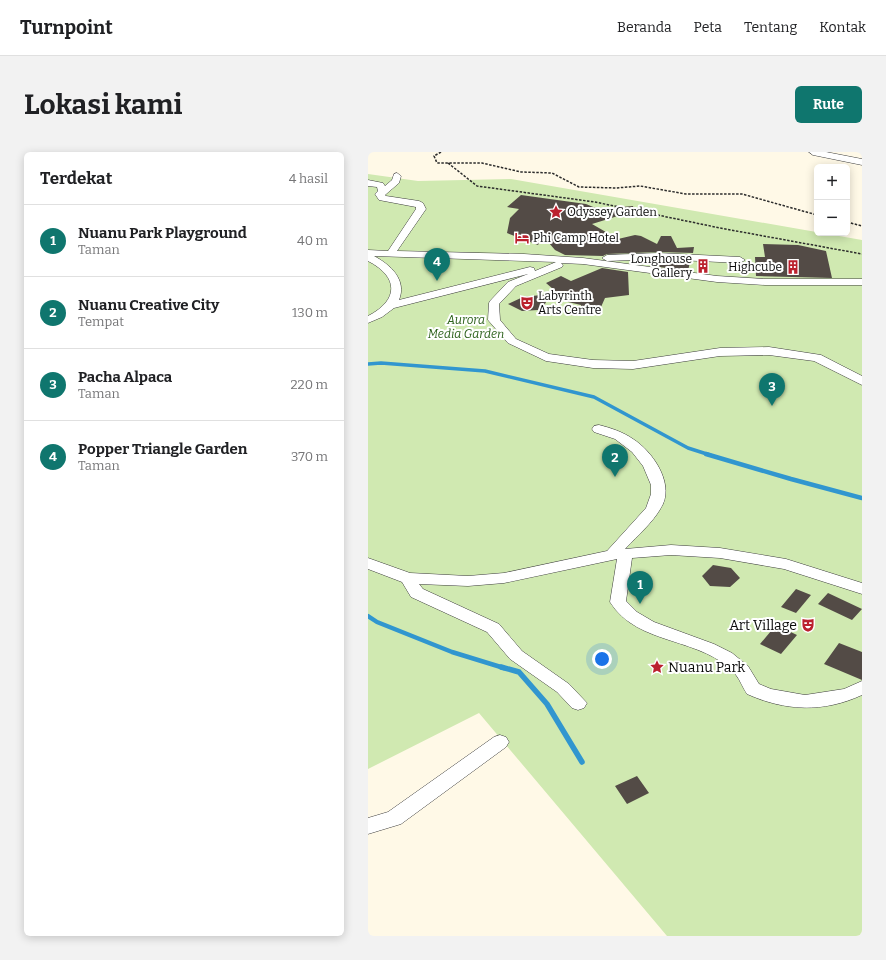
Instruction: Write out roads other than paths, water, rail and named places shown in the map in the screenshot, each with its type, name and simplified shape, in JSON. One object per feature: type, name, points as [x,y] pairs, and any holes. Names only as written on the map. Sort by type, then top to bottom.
[{"type":"street","points":[[813,152],[862,162]]},
{"type":"street","points":[[391,253],[421,209],[420,205],[416,202],[390,201],[382,198],[380,194],[396,181],[397,176]]},
{"type":"street","points":[[368,183],[380,185],[383,191]]},
{"type":"street","points":[[368,253],[445,256],[524,256],[583,261],[717,279],[765,282],[862,282]]},
{"type":"street","points":[[389,306],[430,297],[512,273],[583,261],[615,257],[658,256],[740,260]]},
{"type":"street","points":[[368,257],[390,271],[394,279],[396,292],[393,303],[368,320]]},
{"type":"street","points":[[558,265],[512,284],[494,303],[494,320],[512,341],[546,357],[593,364],[633,364],[720,352],[769,352],[817,358],[862,381]]},
{"type":"street","points":[[599,429],[623,438],[645,456],[655,475],[659,489],[656,504],[618,554],[618,602],[622,609],[644,624],[706,646],[735,665],[748,679],[753,689],[763,694],[804,702],[845,695],[859,691],[862,688]]},
{"type":"street","points":[[368,563],[408,578],[468,581],[504,578],[618,554],[671,550],[720,553],[786,564],[862,589]]},
{"type":"street","points":[[408,578],[417,593],[493,628],[516,655],[563,688],[578,703]]},
{"type":"street","points":[[368,826],[394,818],[500,742]]},
{"type":"waterway","points":[[368,364],[381,363],[485,371],[594,397],[688,448],[710,455]]},
{"type":"waterway","points":[[706,454],[862,498]]},
{"type":"waterway","points":[[368,616],[377,622],[452,652],[504,668]]},
{"type":"waterway","points":[[501,667],[519,672],[547,704],[582,762]]},
{"type":"place","name":"Odyssey Garden","points":[[556,212]]},
{"type":"place","name":"Phi Camp Hotel","points":[[522,238]]},
{"type":"place","name":"Longhouse Gallery","points":[[703,266]]},
{"type":"place","name":"Highcube","points":[[793,267]]},
{"type":"place","name":"Popper Triangle Garden","points":[[437,281]]},
{"type":"place","name":"Labyrinth Arts Centre","points":[[527,303]]},
{"type":"place","name":"Pacha Alpaca","points":[[772,406]]},
{"type":"place","name":"Nuanu Creative City","points":[[615,477]]},
{"type":"place","name":"Nuanu Park Playground","points":[[640,604]]},
{"type":"place","name":"Art Village","points":[[808,625]]},
{"type":"place","name":"Nuanu Park","points":[[657,667]]},
{"type":"park label","name":"Aurora Media Garden","points":[[466,327]]}]
